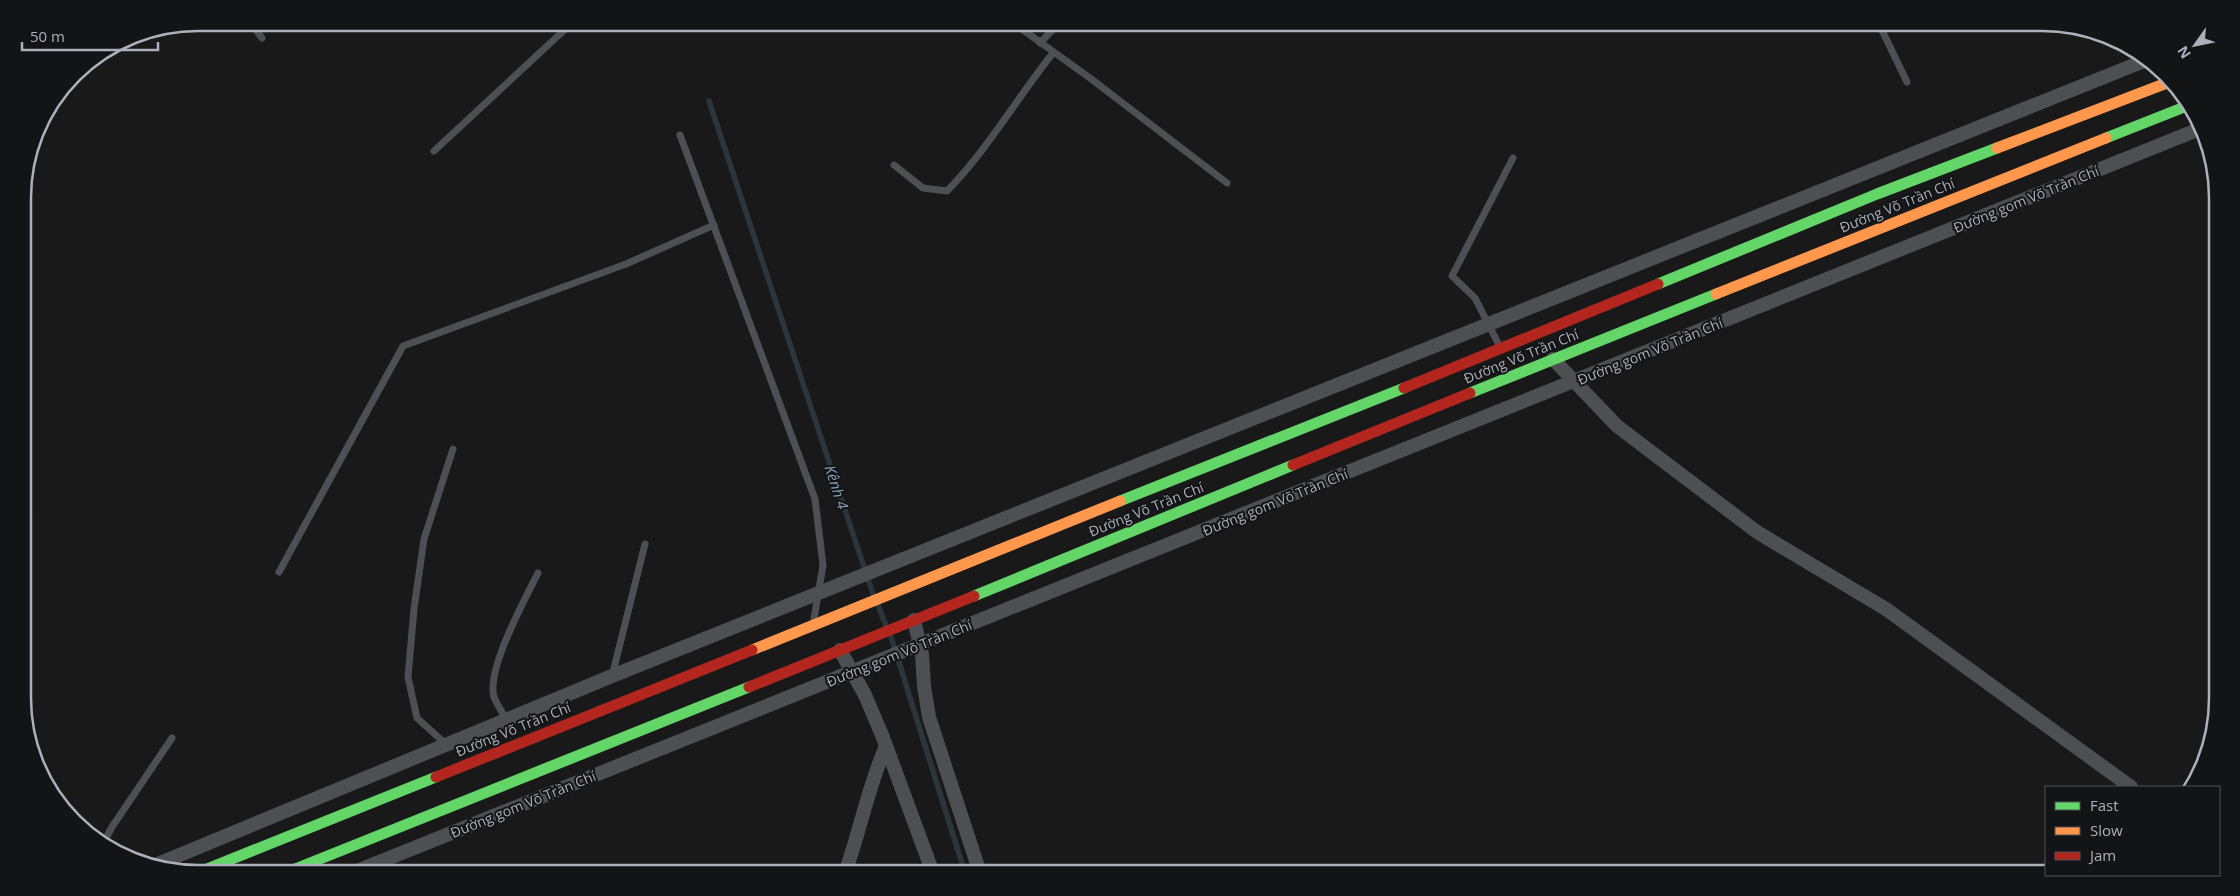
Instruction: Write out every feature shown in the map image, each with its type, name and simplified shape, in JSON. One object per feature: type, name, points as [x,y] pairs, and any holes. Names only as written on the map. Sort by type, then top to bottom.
[{"type":"highway","name":"Đường Võ Trần Chí","points":[[217,865],[841,614],[916,582],[1502,349],[1877,194],[2164,84]]},
{"type":"highway","name":"Đường Võ Trần Chí","points":[[840,650],[1553,359],[2182,108]]},
{"type":"highway","points":[[307,865],[840,650]]},
{"type":"street","points":[[164,862],[448,746],[612,676],[2139,63]]},
{"type":"street","name":"Đường gom Võ Trần Chí","points":[[375,865],[2195,131]]},
{"type":"street","points":[[1553,359],[1617,426],[1757,532],[1886,609],[2129,786]]},
{"type":"street","points":[[914,620],[920,644],[929,717],[977,865]]},
{"type":"street","points":[[840,650],[864,696],[886,746],[930,865]]},
{"type":"street","points":[[848,865],[857,840],[876,768],[886,746]]},
{"type":"lane","points":[[1882,31],[1907,82]]},
{"type":"lane","points":[[257,32],[262,38]]},
{"type":"lane","points":[[434,151],[563,32]]},
{"type":"lane","points":[[1025,32],[1090,78],[1227,183]]},
{"type":"lane","points":[[1040,43],[1051,32]]},
{"type":"lane","points":[[894,165],[923,188],[947,190],[986,146],[1024,90],[1053,53]]},
{"type":"lane","points":[[680,135],[815,499],[823,565],[814,624]]},
{"type":"lane","points":[[1502,349],[1476,298],[1452,276],[1513,158]]},
{"type":"lane","points":[[279,572],[403,346],[626,264],[714,225]]},
{"type":"lane","points":[[448,746],[417,718],[408,677],[414,609],[424,539],[453,449]]},
{"type":"lane","points":[[612,676],[645,544]]},
{"type":"lane","points":[[507,721],[494,695],[494,679],[512,625],[538,574]]},
{"type":"lane","points":[[106,838],[172,738]]},
{"type":"waterway","name":"Kênh 4","points":[[709,101],[873,594]]},
{"type":"waterway","name":"Kênh 4","points":[[878,605],[886,626]]},
{"type":"waterway","name":"Kênh 4","points":[[891,637],[962,865]]},
{"type":"traffic: fast","points":[[2106,138],[2182,108]]},
{"type":"traffic: fast","points":[[1658,284],[1877,194],[1997,148]]},
{"type":"traffic: fast","points":[[1470,393],[1716,294]]},
{"type":"traffic: fast","points":[[1120,501],[1404,388]]},
{"type":"traffic: fast","points":[[974,596],[1293,465]]},
{"type":"traffic: fast","points":[[305,865],[749,687]]},
{"type":"traffic: fast","points":[[217,865],[436,777]]},
{"type":"traffic: slow","points":[[1997,148],[2164,84]]},
{"type":"traffic: slow","points":[[1716,294],[2106,138]]},
{"type":"traffic: slow","points":[[752,650],[1120,501]]},
{"type":"traffic: jam","points":[[1404,388],[1658,284]]},
{"type":"traffic: jam","points":[[1293,465],[1470,393]]},
{"type":"traffic: jam","points":[[749,687],[974,596]]},
{"type":"traffic: jam","points":[[436,777],[752,650]]}]
